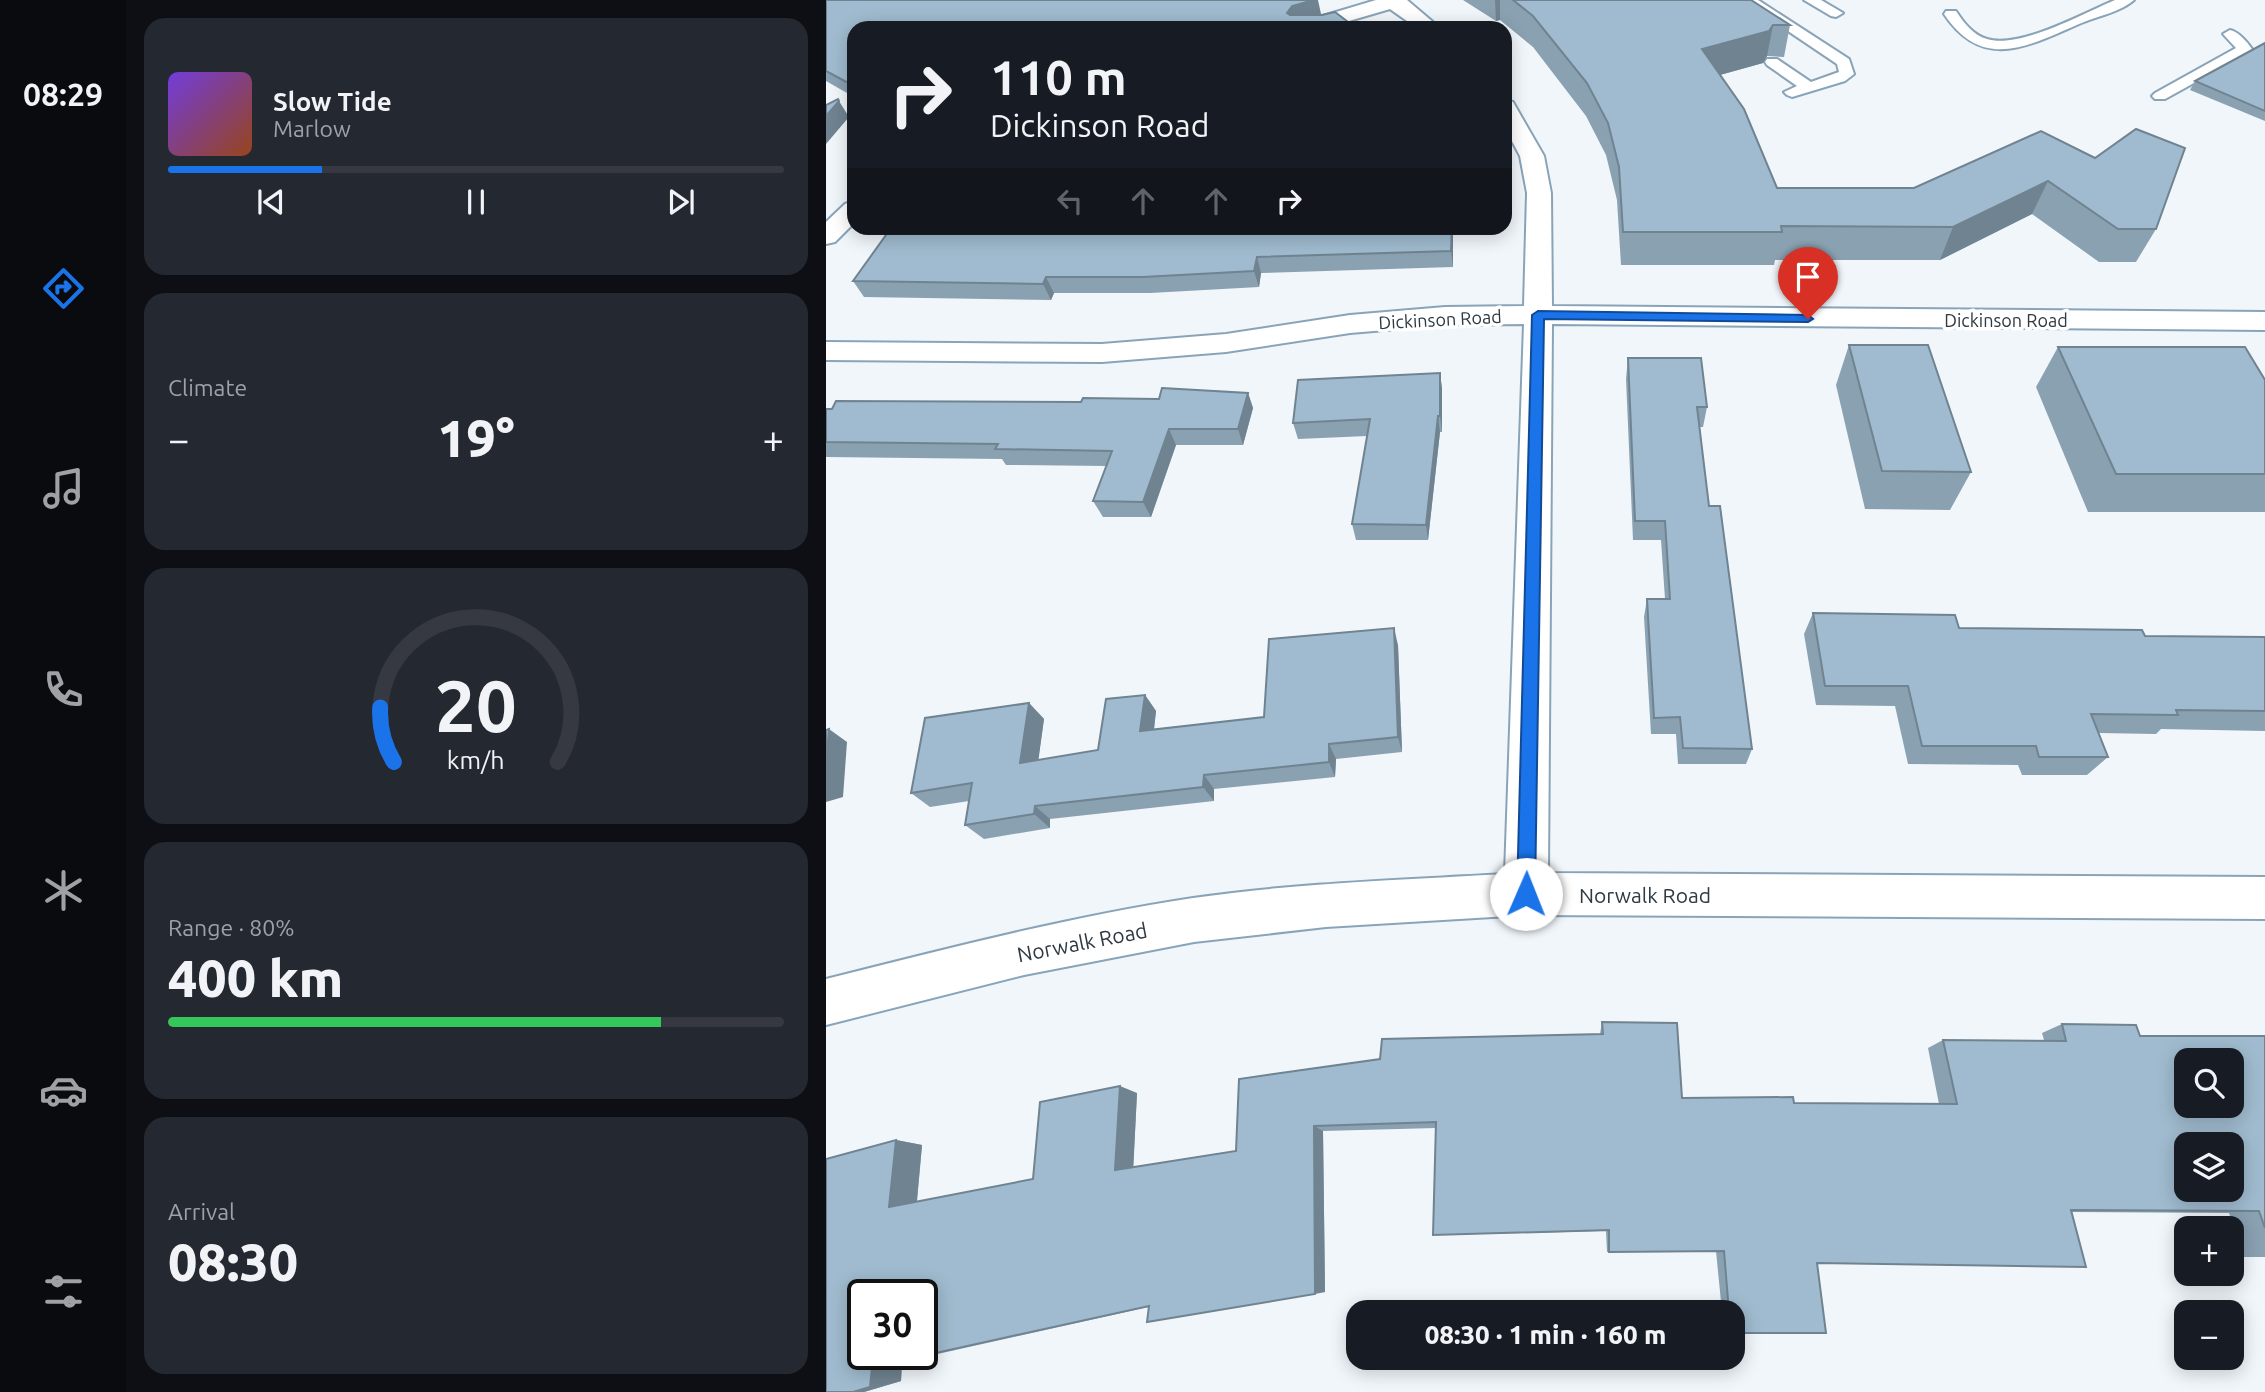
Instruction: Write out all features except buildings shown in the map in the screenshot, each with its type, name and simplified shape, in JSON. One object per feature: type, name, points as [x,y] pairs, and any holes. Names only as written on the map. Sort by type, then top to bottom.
[{"type":"street","points":[[1327,21],[1395,1],[1421,21]]},
{"type":"street","points":[[1512,120],[1532,156],[1539,193],[1526,894]]},
{"type":"street","points":[[826,236],[847,216]]},
{"type":"street","name":"Dickinson Road","points":[[826,351],[1102,353],[1226,343],[1350,324],[1445,316],[2265,321]]},
{"type":"street","name":"Norwalk Road","points":[[826,1002],[1024,951],[1194,920],[1326,906],[1526,894],[2265,898]]},
{"type":"lane","points":[[1749,0],[1797,27],[1838,56],[1847,69],[1847,74],[1840,78],[1791,92]]},
{"type":"lane","points":[[1811,0],[1836,13]]},
{"type":"lane","points":[[1953,13],[1971,27],[1984,32],[2036,38],[2127,0]]},
{"type":"lane","points":[[2160,96],[2245,49],[2230,34]]},
{"type":"lane","points":[[1772,62],[1809,87]]},
{"type":"route","points":[[1526,894],[1538,315],[1808,319]]}]
